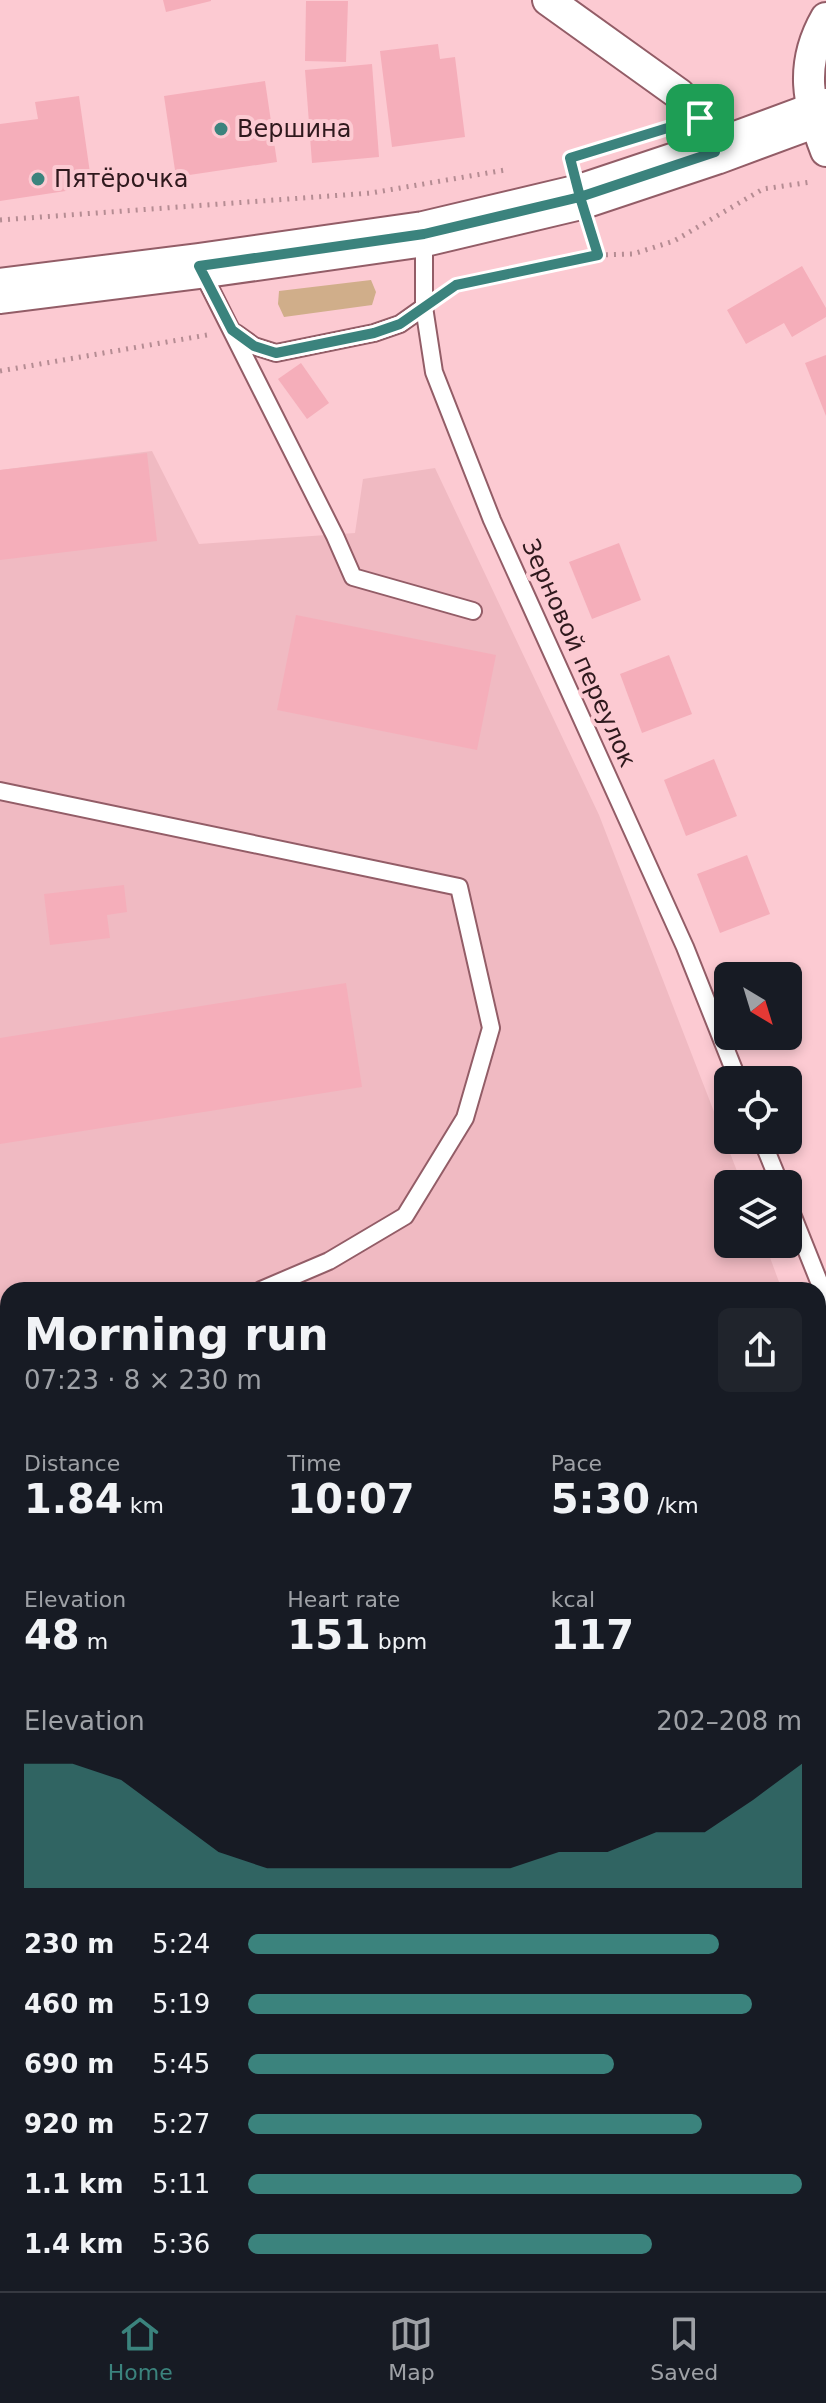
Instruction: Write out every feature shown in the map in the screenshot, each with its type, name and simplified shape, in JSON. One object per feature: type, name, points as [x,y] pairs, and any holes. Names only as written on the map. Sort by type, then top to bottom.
[{"type":"main road","points":[[0,291],[424,234],[580,197],[715,152],[822,126]]},
{"type":"street","points":[[548,0],[679,94],[700,118],[715,152]]},
{"type":"street","points":[[822,126],[807,74],[826,18]]},
{"type":"lane","name":"Зерновой переулок","points":[[424,234],[424,307],[434,372],[492,520],[685,947],[732,1066]]},
{"type":"lane","points":[[199,266],[353,577],[473,611]]},
{"type":"lane","points":[[232,330],[254,346],[276,353],[374,333],[400,324],[424,307]]},
{"type":"lane","points":[[0,791],[459,887],[491,1028],[465,1118],[405,1216],[329,1261],[280,1282]]},
{"type":"lane","points":[[802,1239],[819,1282]]},
{"type":"path","points":[[0,220],[371,193],[509,169]]},
{"type":"path","points":[[424,307],[456,285],[598,255],[633,254],[674,241],[763,189],[826,179]]},
{"type":"path","points":[[580,197],[598,255]]},
{"type":"path","points":[[0,371],[232,330]]},
{"type":"shaded area","points":[[371,280],[376,292],[372,305],[284,317],[278,304],[279,291]]},
{"type":"shaded area","points":[[152,451],[199,544],[355,533],[363,479],[435,468],[599,815],[714,1112],[714,1154],[730,1154],[737,1170],[714,1170],[714,1258],[770,1258],[779,1282],[0,1282],[0,470]]},
{"type":"building","points":[[163,0],[211,0],[211,1],[166,12]]},
{"type":"building","points":[[306,1],[348,1],[346,62],[305,61]]},
{"type":"building","points":[[438,44],[440,59],[455,57],[465,137],[392,147],[380,51]]},
{"type":"building","points":[[372,64],[379,157],[312,163],[305,70]]},
{"type":"building","name":"Вершина","points":[[265,81],[277,162],[176,177],[164,96]]},
{"type":"building","points":[[79,96],[92,187],[0,201],[0,124],[38,119],[35,102]]},
{"type":"building","points":[[802,266],[826,308],[826,317],[792,337],[784,323],[746,344],[727,310]]},
{"type":"building","points":[[826,355],[826,416],[805,363]]},
{"type":"building","points":[[301,363],[329,403],[307,419],[278,379]]},
{"type":"building","points":[[147,453],[157,541],[0,560],[0,470]]},
{"type":"building","points":[[619,543],[641,600],[592,619],[569,562]]},
{"type":"building","points":[[296,615],[496,655],[477,750],[277,710]]},
{"type":"building","points":[[669,655],[692,714],[642,733],[620,674]]},
{"type":"building","points":[[714,759],[737,816],[686,836],[664,780]]},
{"type":"building","points":[[747,855],[770,914],[720,933],[697,874]]},
{"type":"building","points":[[124,885],[127,912],[107,915],[110,938],[50,945],[44,894]]},
{"type":"building","points":[[346,983],[362,1087],[0,1144],[0,1038]]},
{"type":"place","name":"Вершина","points":[[221,129]]},
{"type":"place","name":"Пятёрочка","points":[[38,179]]},
{"type":"route","points":[[700,118],[570,158],[580,197],[424,234],[199,266],[232,330],[254,346],[276,353],[374,333],[400,324],[456,285],[598,255],[580,197],[715,152],[700,118]]}]
